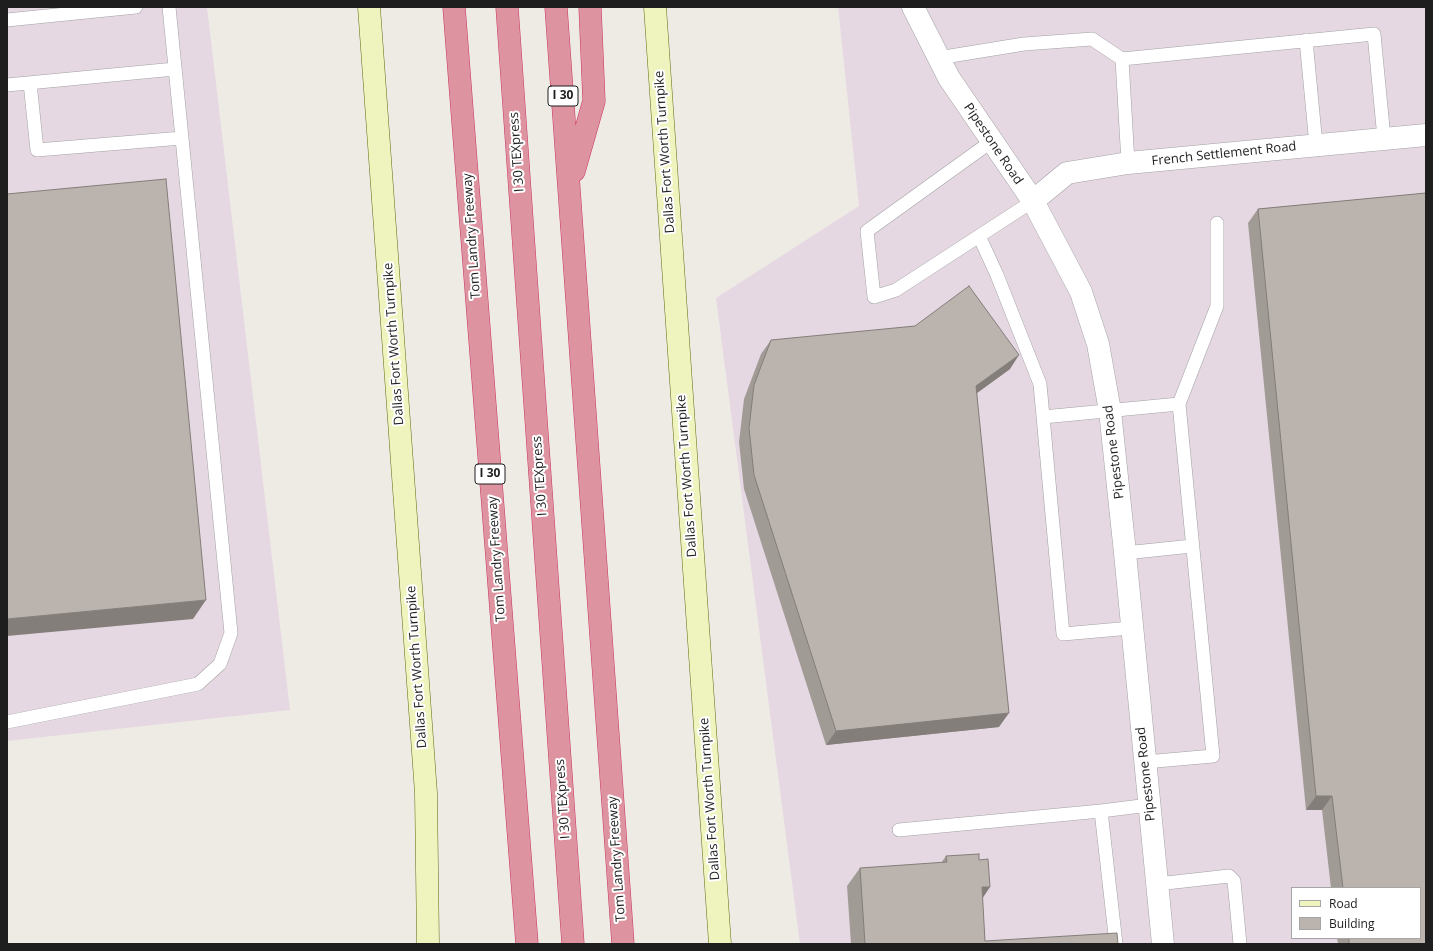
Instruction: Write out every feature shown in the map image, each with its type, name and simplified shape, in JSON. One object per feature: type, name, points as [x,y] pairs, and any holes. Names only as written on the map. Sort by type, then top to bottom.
[{"type":"highway","name":"Tom Landry Freeway","points":[[454,7],[527,943]]},
{"type":"highway","name":"I 30 TEXpress","points":[[507,7],[574,944]]},
{"type":"highway","name":"Tom Landry Freeway","points":[[556,7],[623,944]]},
{"type":"highway","points":[[569,186],[594,101],[590,7]]},
{"type":"main road","name":"Dallas Fort Worth Turnpike","points":[[369,7],[426,793],[428,944]]},
{"type":"main road","name":"Dallas Fort Worth Turnpike","points":[[655,7],[720,944]]},
{"type":"street","name":"Pipestone Road","points":[[913,7],[949,78],[1033,201],[1081,292],[1098,344],[1110,411],[1163,944]]},
{"type":"street","name":"French Settlement Road","points":[[1033,201],[1067,173],[1128,163],[1426,134]]},
{"type":"lane","points":[[7,20],[136,7]]},
{"type":"lane","points":[[7,722],[198,684],[220,664],[231,633],[169,7]]},
{"type":"lane","points":[[938,58],[1024,44],[1092,39],[1122,59],[1374,34],[1384,138]]},
{"type":"lane","points":[[1306,40],[1316,145]]},
{"type":"lane","points":[[1122,59],[1128,163]]},
{"type":"lane","points":[[7,85],[175,68]]},
{"type":"lane","points":[[30,83],[36,150],[182,138]]},
{"type":"lane","points":[[992,141],[867,231],[874,297],[896,290],[1033,201]]},
{"type":"lane","points":[[1145,762],[1213,756],[1179,404],[1217,306],[1217,223]]},
{"type":"lane","points":[[979,236],[997,275],[1040,384],[1063,634],[1131,628]]},
{"type":"lane","points":[[1043,417],[1179,404]]},
{"type":"lane","points":[[1125,553],[1192,546]]},
{"type":"lane","points":[[899,830],[1102,811],[1149,805]]},
{"type":"lane","points":[[1102,811],[1116,944]]},
{"type":"lane","points":[[1157,884],[1229,876],[1234,881],[1240,944]]},
{"type":"shaded area","points":[[7,7],[207,7],[290,710],[7,741]]},
{"type":"shaded area","points":[[838,7],[1426,7],[1426,944],[800,944],[716,298],[859,206]]},
{"type":"building","points":[[166,179],[206,600],[7,619],[7,194]]},
{"type":"building","points":[[1426,193],[1426,944],[1349,944],[1349,939],[1421,939],[1421,887],[1343,887],[1332,796],[1316,796],[1258,209]]},
{"type":"building","points":[[969,286],[1019,355],[976,386],[1009,713],[836,731],[754,475],[749,428],[754,385],[771,340],[915,326]]},
{"type":"building","points":[[979,854],[979,860],[988,859],[990,887],[982,887],[985,941],[1117,933],[1118,944],[865,944],[860,868],[947,862],[946,856]]}]
